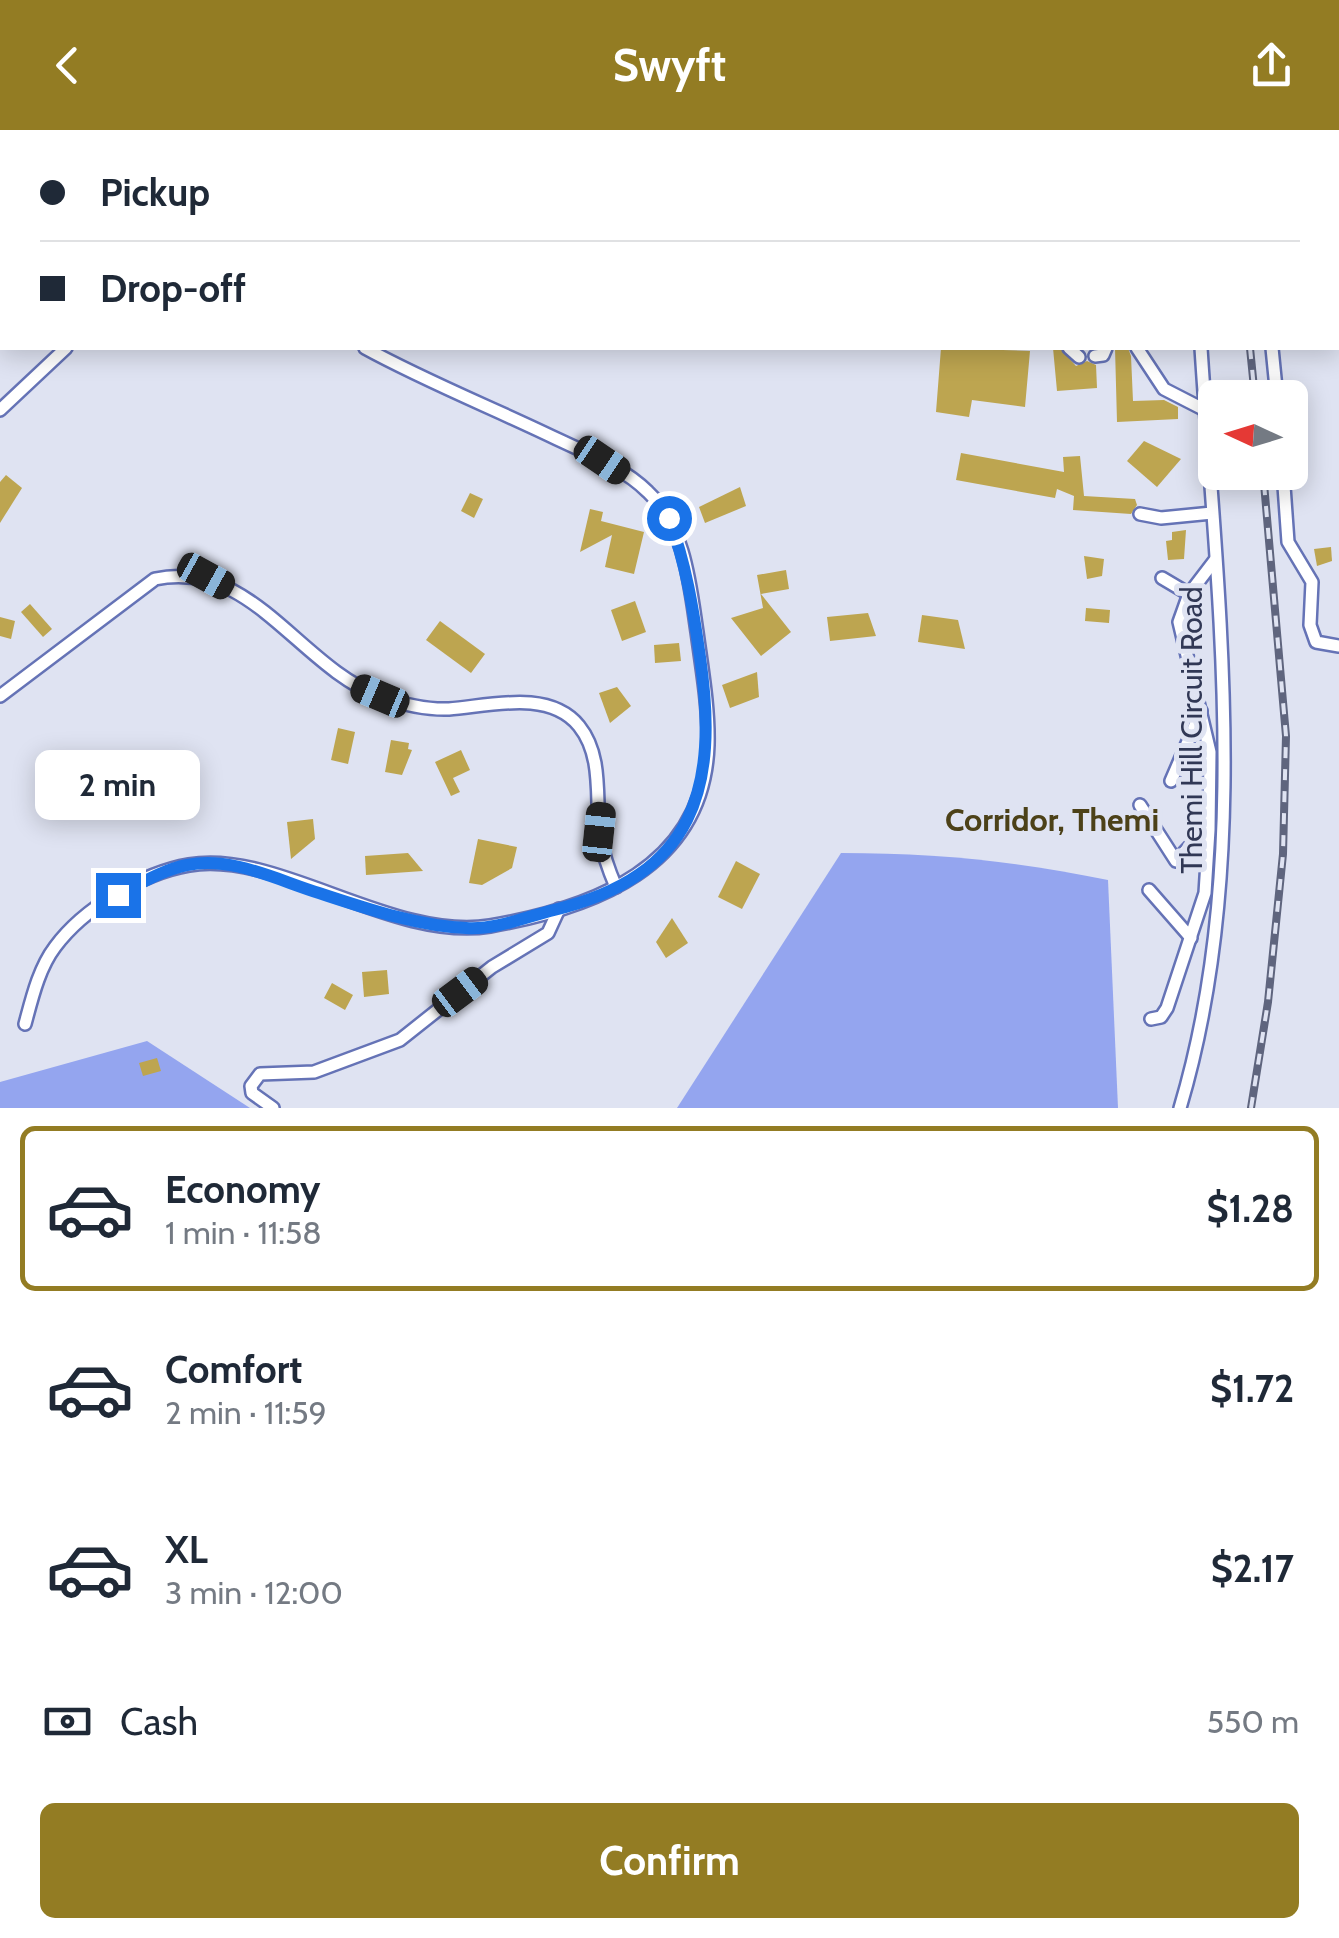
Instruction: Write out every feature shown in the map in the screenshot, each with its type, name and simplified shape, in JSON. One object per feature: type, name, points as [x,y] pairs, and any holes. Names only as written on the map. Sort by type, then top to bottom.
[{"type":"street","points":[[0,410],[64,350]]},
{"type":"street","points":[[25,1024],[53,948],[80,920],[154,876],[188,865],[217,864],[270,874],[378,910],[468,929],[559,909],[616,887],[648,870],[676,840],[698,795],[708,748],[692,595],[669,518],[648,491],[602,460],[370,350]]},
{"type":"street","points":[[1095,356],[1103,355],[1105,350]]},
{"type":"street","points":[[1138,350],[1164,389],[1198,406]]},
{"type":"street","name":"Themi Hill Circuit Road","points":[[1201,350],[1203,380]]},
{"type":"street","points":[[1272,350],[1275,380]]},
{"type":"street","name":"Themi Hill Circuit Road","points":[[1180,1108],[1196,1046],[1215,937],[1218,882],[1222,711],[1210,490]]},
{"type":"street","points":[[1284,490],[1288,542],[1312,582],[1312,634],[1316,642],[1339,646]]},
{"type":"street","points":[[1140,514],[1161,518],[1212,513]]},
{"type":"street","points":[[1151,1019],[1161,1018],[1168,1008],[1205,893],[1210,752],[1180,636],[1181,612],[1189,594],[1215,560]]},
{"type":"street","points":[[0,696],[154,579],[180,573],[206,576],[255,603],[354,686],[380,696],[406,705],[446,709],[522,702],[560,711],[579,726],[588,744],[596,770],[599,832],[616,887]]},
{"type":"street","points":[[1162,578],[1189,594]]},
{"type":"street","points":[[1171,781],[1201,711]]},
{"type":"street","points":[[1140,805],[1176,861],[1192,844],[1209,796]]},
{"type":"street","points":[[1149,890],[1191,938]]},
{"type":"street","points":[[273,1108],[252,1093],[251,1086],[260,1074],[314,1072],[400,1040],[492,968],[548,934],[559,909]]},
{"type":"shaded area","points":[[841,853],[975,859],[1108,880],[1118,1108],[677,1108]]},
{"type":"shaded area","points":[[147,1041],[250,1108],[0,1108],[0,1082]]},
{"type":"building","points":[[941,350],[1030,351],[1025,407],[972,400],[969,417],[936,412]]},
{"type":"building","points":[[1053,350],[1062,350],[1076,366],[1087,361],[1096,365],[1097,388],[1057,391]]},
{"type":"building","points":[[1115,350],[1129,350],[1133,401],[1164,400],[1178,407],[1178,419],[1117,422]]},
{"type":"building","points":[[1144,441],[1181,459],[1157,487],[1127,461]]},
{"type":"building","points":[[961,453],[1064,472],[1063,457],[1080,456],[1084,496],[1135,499],[1137,505],[1131,514],[1073,510],[1074,496],[1057,489],[1055,498],[956,480]]},
{"type":"building","points":[[6,475],[22,488],[0,523],[0,482]]},
{"type":"building","points":[[740,487],[746,506],[705,523],[699,507]]},
{"type":"building","points":[[470,493],[483,499],[474,518],[461,511]]},
{"type":"building","points":[[590,509],[603,512],[601,521],[644,532],[634,574],[605,567],[612,535],[580,552]]},
{"type":"building","points":[[1186,530],[1184,559],[1168,560],[1166,541],[1172,540],[1172,532]]},
{"type":"building","points":[[1331,547],[1332,561],[1317,566],[1314,549]]},
{"type":"building","points":[[1084,556],[1104,559],[1102,576],[1087,579]]},
{"type":"building","points":[[786,570],[789,589],[761,594],[791,632],[761,656],[731,618],[763,608],[757,575]]},
{"type":"building","points":[[635,601],[646,632],[622,641],[611,610]]},
{"type":"building","points":[[30,604],[52,629],[43,637],[21,612]]},
{"type":"building","points":[[1086,608],[1110,610],[1109,623],[1085,621]]},
{"type":"building","points":[[868,613],[876,636],[830,641],[827,617]]},
{"type":"building","points":[[922,615],[958,620],[965,649],[918,642]]},
{"type":"building","points":[[0,617],[15,621],[11,639],[0,636]]},
{"type":"building","points":[[440,621],[485,654],[471,673],[426,640]]},
{"type":"building","points":[[679,643],[681,661],[655,663],[654,645]]},
{"type":"building","points":[[757,672],[759,697],[730,708],[722,685]]},
{"type":"building","points":[[617,687],[631,706],[610,723],[599,693]]},
{"type":"building","points":[[338,728],[355,732],[348,764],[331,760]]},
{"type":"building","points":[[391,740],[409,743],[408,749],[412,750],[402,775],[385,772]]},
{"type":"building","points":[[461,750],[470,770],[453,778],[460,792],[451,796],[435,762]]},
{"type":"building","points":[[313,819],[315,839],[291,859],[287,822]]},
{"type":"building","points":[[478,839],[517,847],[512,868],[482,885],[469,883]]},
{"type":"building","points":[[408,853],[423,871],[366,875],[365,856]]},
{"type":"building","points":[[736,861],[760,874],[742,909],[718,897]]},
{"type":"building","points":[[672,918],[688,943],[666,958],[656,942]]},
{"type":"building","points":[[387,970],[389,994],[364,997],[362,972]]},
{"type":"building","points":[[332,983],[353,995],[345,1010],[324,998]]},
{"type":"building","points":[[157,1058],[161,1071],[143,1076],[139,1063]]},
{"type":"railway","points":[[1250,350],[1253,380]]},
{"type":"railway","points":[[1251,1108],[1268,1002],[1283,854],[1286,736],[1265,490]]},
{"type":"district","name":"Corridor, Themi","points":[[1052,820]]},
{"type":"route","points":[[118,895],[154,876],[188,865],[217,864],[270,874],[318,893],[431,924],[468,929],[576,905],[648,870],[676,840],[698,795],[708,748],[692,595],[669,518]]}]
